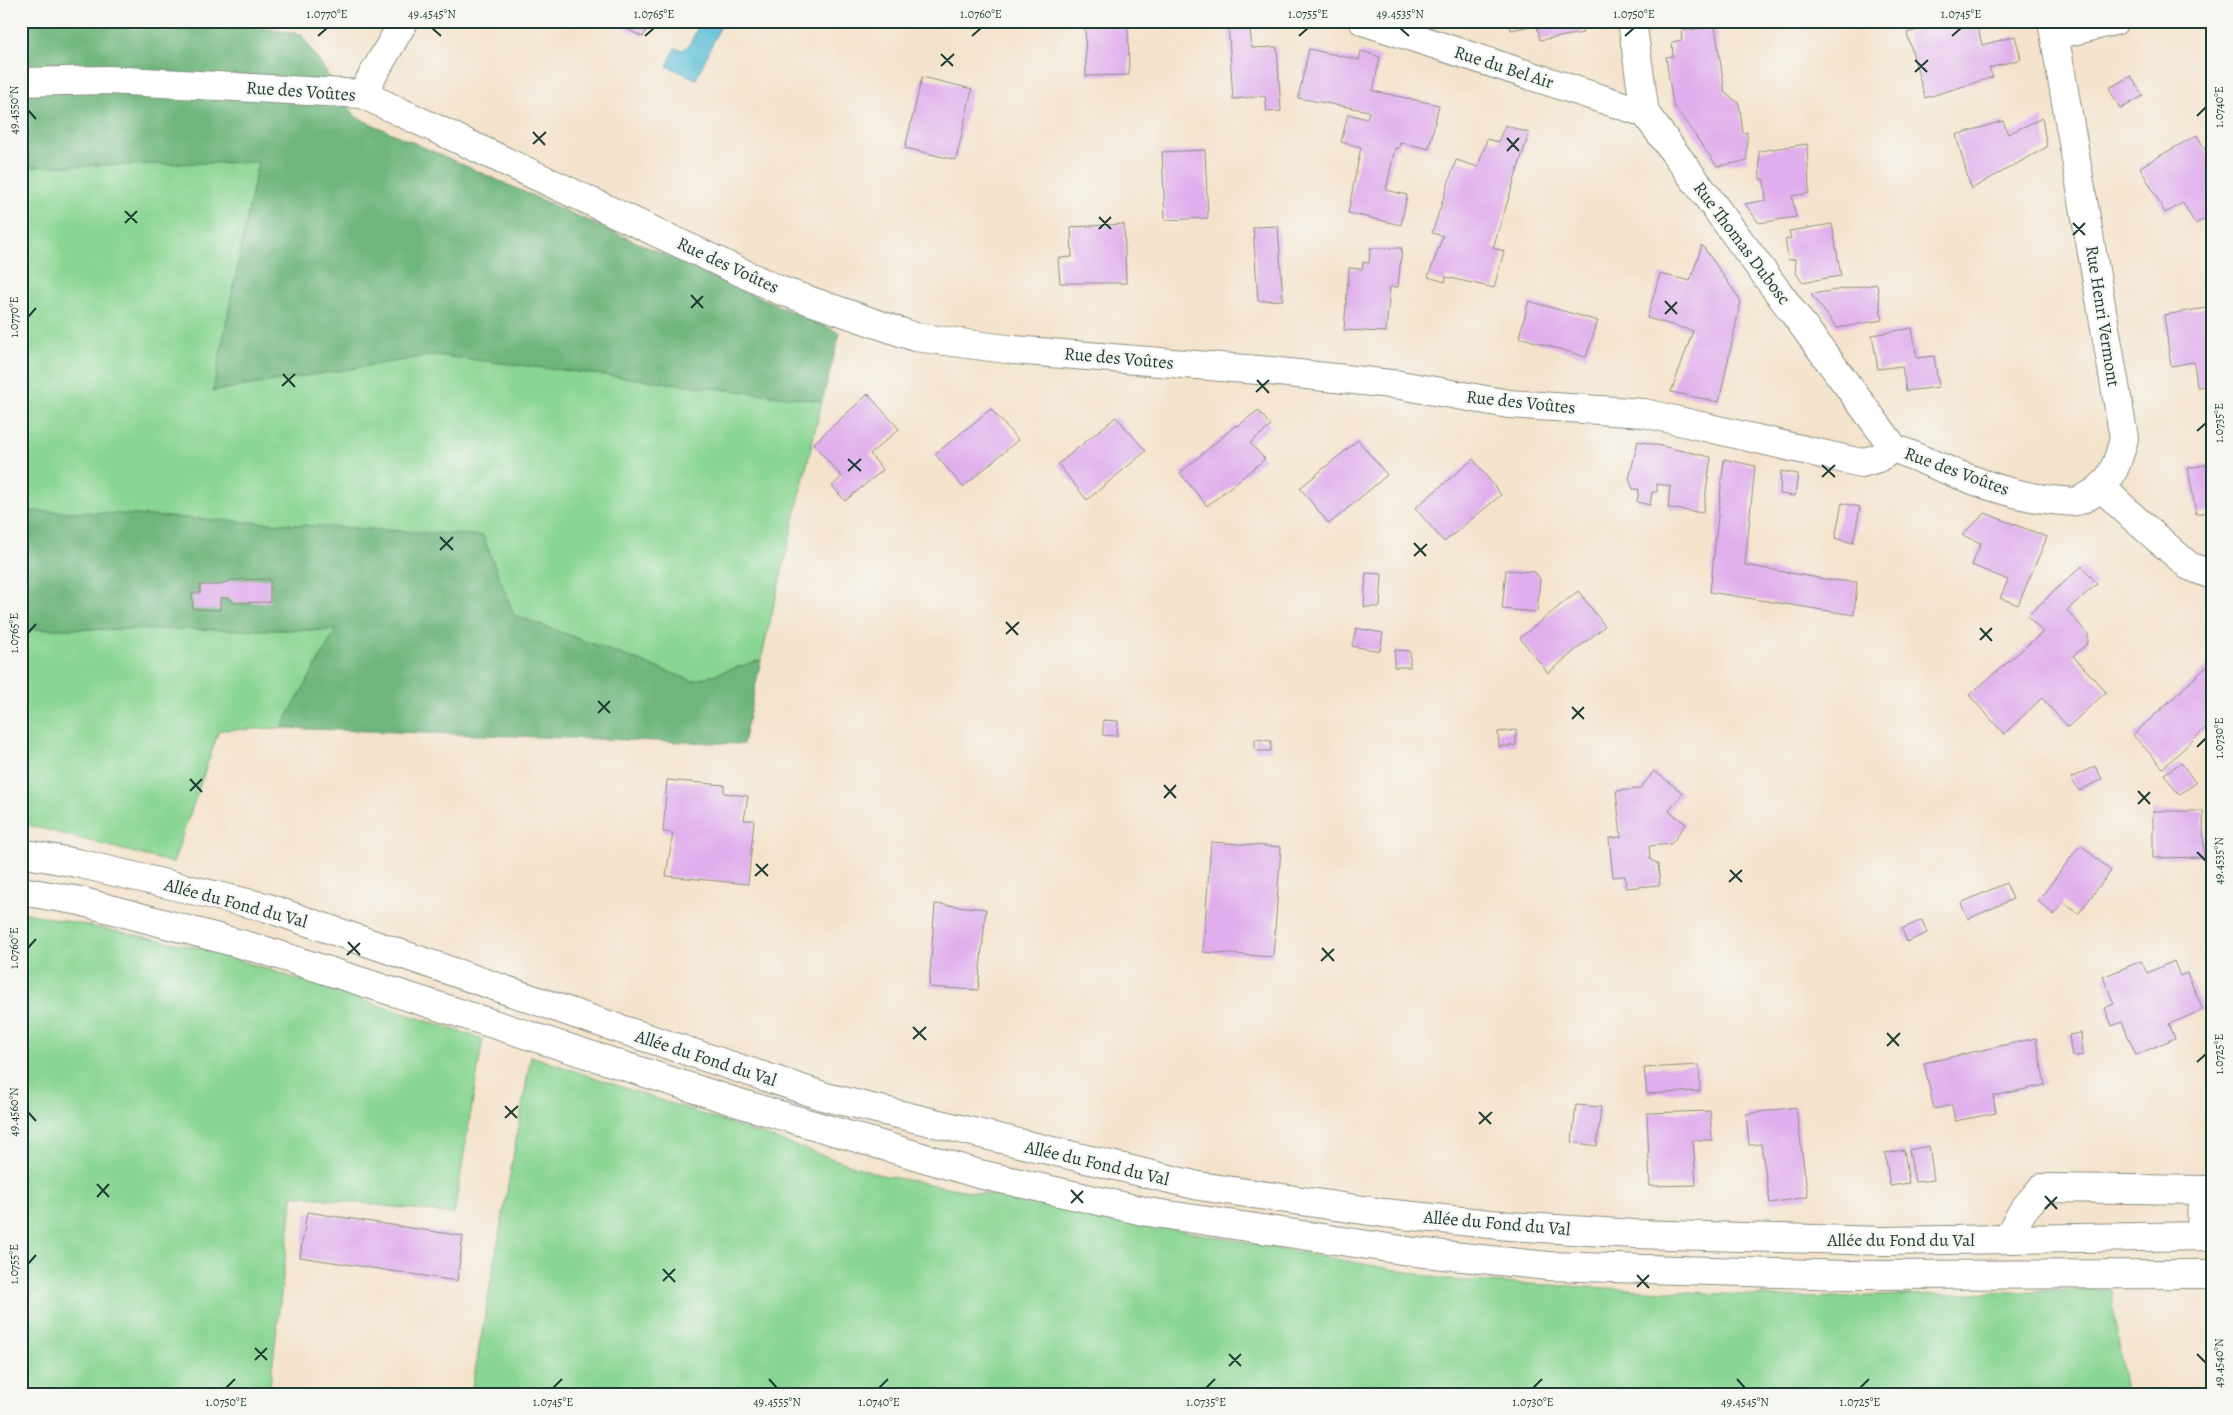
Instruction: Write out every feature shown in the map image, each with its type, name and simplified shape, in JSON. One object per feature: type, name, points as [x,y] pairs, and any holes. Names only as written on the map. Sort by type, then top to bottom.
[{"type":"street","points":[[362,94],[404,21]]},
{"type":"street","name":"Rue du Bel Air","points":[[1363,21],[1645,113]]},
{"type":"street","name":"Rue Thomas Dubosc","points":[[1632,21],[1645,113],[1894,448]]},
{"type":"street","points":[[2054,28],[2115,21]]},
{"type":"street","name":"Rue Henri Vermont","points":[[2054,28],[2124,438],[2118,466],[2102,488]]},
{"type":"street","name":"Rue des Voûtes","points":[[21,82],[108,80],[362,94],[779,290],[915,337],[1014,350],[1270,371],[1400,385],[1509,404],[1644,413],[1861,463],[1878,458],[1894,448],[1994,488],[2044,500],[2079,502],[2102,488]]},
{"type":"street","points":[[2102,488],[2189,566],[2212,575]]},
{"type":"street","name":"Allée du Fond du Val","points":[[21,853],[77,862],[265,907],[584,1018],[826,1097],[1198,1186],[1384,1213],[1510,1226],[1634,1234],[1874,1241],[2207,1236]]},
{"type":"street","points":[[21,891],[80,901],[263,950],[739,1103],[979,1174],[1148,1212],[1415,1252],[1548,1266],[1846,1275],[2212,1274]]},
{"type":"street","points":[[2007,1240],[2023,1210],[2042,1188],[2207,1190],[2207,1236]]},
{"type":"green space","points":[[21,21],[211,21],[301,34],[356,117],[840,333],[822,401],[434,355],[213,391],[258,162],[21,167]]},
{"type":"green space","points":[[258,162],[213,391],[434,355],[822,401],[761,660],[693,681],[514,615],[483,536],[85,512],[21,511],[21,167]]},
{"type":"green space","points":[[21,511],[85,512],[483,536],[514,615],[693,681],[761,660],[743,744],[281,728],[336,630],[21,629]]},
{"type":"green space","points":[[21,629],[336,630],[281,728],[219,730],[173,863],[21,823]]},
{"type":"green space","points":[[21,912],[205,949],[483,1039],[454,1214],[293,1195],[269,1394],[21,1394]]},
{"type":"green space","points":[[531,1056],[881,1175],[1450,1280],[1803,1298],[2111,1289],[2126,1394],[471,1394]]},
{"type":"water","points":[[701,21],[722,23],[696,79],[667,66],[675,48],[683,50],[690,43]]},
{"type":"building","points":[[611,21],[651,21],[643,37]]},
{"type":"building","points":[[1085,21],[1128,21],[1129,75],[1086,76]]},
{"type":"building","points":[[1228,21],[1249,21],[1252,48],[1277,47],[1281,111],[1267,112],[1265,96],[1233,99]]},
{"type":"building","points":[[1509,21],[1581,21],[1583,33],[1540,40],[1537,25],[1511,30]]},
{"type":"building","points":[[1932,21],[1976,21],[1982,45],[2015,36],[2021,59],[1989,68],[1993,77],[1925,98],[1907,33],[1932,26]]},
{"type":"building","points":[[1715,26],[1725,93],[1739,103],[1743,133],[1747,132],[1747,161],[1717,166],[1673,105],[1666,57],[1673,56],[1672,42],[1682,40],[1681,31]]},
{"type":"building","points":[[1309,49],[1359,60],[1361,51],[1380,57],[1373,91],[1439,105],[1429,149],[1400,142],[1399,148],[1395,148],[1386,190],[1407,195],[1401,225],[1348,213],[1361,147],[1341,142],[1348,114],[1367,119],[1369,111],[1298,98]]},
{"type":"building","points":[[2131,76],[2143,96],[2120,109],[2109,88]]},
{"type":"building","points":[[922,77],[972,89],[956,160],[905,148]]},
{"type":"building","points":[[2042,118],[2047,147],[1971,189],[1956,135],[2003,121],[2008,134]]},
{"type":"building","points":[[1505,125],[1529,133],[1493,248],[1504,251],[1494,288],[1446,277],[1445,282],[1428,277],[1443,236],[1432,233],[1456,160],[1478,167],[1487,139],[1498,142]]},
{"type":"building","points":[[2197,135],[2212,162],[2212,215],[2195,224],[2183,203],[2165,213],[2140,167]]},
{"type":"building","points":[[1807,144],[1809,193],[1792,196],[1796,217],[1759,223],[1745,204],[1766,200],[1764,180],[1760,179],[1759,151]]},
{"type":"building","points":[[1205,150],[1208,218],[1165,220],[1162,152]]},
{"type":"building","points":[[1124,224],[1126,283],[1060,283],[1058,258],[1072,257],[1071,227]]},
{"type":"building","points":[[1832,224],[1841,276],[1802,282],[1796,273],[1795,259],[1789,260],[1785,240],[1791,238],[1789,231]]},
{"type":"building","points":[[1278,226],[1283,300],[1258,301],[1253,227]]},
{"type":"building","points":[[1702,245],[1741,301],[1719,402],[1671,392],[1693,331],[1647,318],[1660,274],[1690,281]]},
{"type":"building","points":[[1370,248],[1402,248],[1398,287],[1390,287],[1386,332],[1344,330],[1349,268],[1362,269],[1363,262],[1369,263]]},
{"type":"building","points":[[1877,284],[1882,320],[1837,328],[1811,294]]},
{"type":"building","points":[[1529,301],[1598,321],[1586,357],[1519,337]]},
{"type":"building","points":[[2212,307],[2212,385],[2197,387],[2194,362],[2171,366],[2164,315]]},
{"type":"building","points":[[1912,328],[1917,358],[1934,356],[1939,387],[1906,391],[1902,366],[1878,369],[1872,335]]},
{"type":"building","points":[[868,394],[899,429],[870,454],[883,470],[845,501],[832,486],[842,477],[813,444]]},
{"type":"building","points":[[991,409],[1018,440],[963,487],[935,454]]},
{"type":"building","points":[[1258,410],[1271,426],[1250,443],[1265,459],[1207,506],[1180,473],[1236,425],[1237,427]]},
{"type":"building","points":[[1116,417],[1146,451],[1087,500],[1058,464]]},
{"type":"building","points":[[1358,440],[1387,475],[1329,524],[1300,488]]},
{"type":"building","points":[[1638,441],[1711,457],[1703,513],[1668,508],[1670,486],[1657,484],[1657,492],[1652,492],[1650,505],[1637,502],[1639,489],[1633,489],[1629,479]]},
{"type":"building","points":[[1473,459],[1501,495],[1444,542],[1415,508]]},
{"type":"building","points":[[1724,459],[1755,466],[1745,565],[1830,580],[1857,582],[1854,615],[1710,592]]},
{"type":"building","points":[[2212,464],[2212,511],[2196,514],[2188,468]]},
{"type":"building","points":[[1781,471],[1798,474],[1795,496],[1780,494]]},
{"type":"building","points":[[1842,503],[1860,507],[1853,543],[1835,538]]},
{"type":"building","points":[[1985,513],[2047,537],[2018,605],[2000,598],[2008,580],[1972,565],[1981,543],[1962,535]]},
{"type":"building","points":[[2082,566],[2097,584],[2067,610],[2088,634],[2088,643],[2073,656],[2106,692],[2068,727],[2042,698],[2004,734],[1969,695],[2043,632],[2027,616]]},
{"type":"building","points":[[1506,570],[1535,572],[1540,579],[1537,612],[1502,609]]},
{"type":"building","points":[[1366,573],[1382,574],[1380,607],[1364,607]]},
{"type":"building","points":[[270,579],[270,602],[234,603],[229,598],[220,598],[220,610],[193,609],[192,593],[200,593],[200,585],[219,585],[232,580]]},
{"type":"building","points":[[1578,591],[1605,626],[1548,673],[1520,638]]},
{"type":"building","points":[[1356,628],[1383,633],[1380,651],[1352,646]]},
{"type":"building","points":[[1395,650],[1410,651],[1410,667],[1394,667]]},
{"type":"building","points":[[2212,662],[2212,722],[2163,768],[2133,735]]},
{"type":"building","points":[[1103,720],[1118,721],[1117,736],[1103,735]]},
{"type":"building","points":[[1516,730],[1516,745],[1499,747],[1498,732]]},
{"type":"building","points":[[1255,739],[1271,741],[1271,751],[1255,751]]},
{"type":"building","points":[[2181,763],[2196,783],[2179,795],[2164,774]]},
{"type":"building","points":[[2095,766],[2102,779],[2079,791],[2071,778]]},
{"type":"building","points":[[1654,771],[1683,793],[1669,811],[1686,824],[1671,844],[1649,846],[1650,859],[1658,864],[1660,885],[1626,888],[1625,876],[1613,877],[1609,838],[1621,837],[1616,791],[1640,789]]},
{"type":"building","points":[[667,780],[724,785],[724,793],[748,796],[744,820],[754,820],[748,884],[666,876],[673,833],[663,832]]},
{"type":"building","points":[[2153,811],[2203,811],[2204,857],[2153,858]]},
{"type":"building","points":[[1211,842],[1281,847],[1273,957],[1203,952]]},
{"type":"building","points":[[2082,846],[2111,871],[2078,914],[2064,902],[2054,915],[2038,901],[2078,848]]},
{"type":"building","points":[[2006,883],[2013,899],[1968,919],[1961,903]]},
{"type":"building","points":[[935,904],[986,909],[978,990],[929,987]]},
{"type":"building","points":[[1922,920],[1927,933],[1907,942],[1902,929]]},
{"type":"building","points":[[2141,961],[2147,973],[2174,961],[2180,976],[2187,973],[2203,1010],[2169,1024],[2175,1038],[2136,1055],[2122,1022],[2112,1026],[2105,1008],[2114,1004],[2103,977]]},
{"type":"building","points":[[2081,1033],[2083,1055],[2072,1057],[2069,1035]]},
{"type":"building","points":[[2036,1038],[2045,1085],[1993,1096],[1996,1113],[1955,1121],[1952,1105],[1934,1109],[1924,1063]]},
{"type":"building","points":[[1699,1065],[1700,1091],[1647,1094],[1644,1068]]},
{"type":"building","points":[[1576,1105],[1601,1107],[1597,1146],[1572,1142]]},
{"type":"building","points":[[1796,1107],[1808,1197],[1770,1203],[1761,1144],[1749,1145],[1746,1114]]},
{"type":"building","points":[[1710,1111],[1712,1140],[1693,1140],[1696,1185],[1650,1186],[1647,1113]]},
{"type":"building","points":[[1929,1146],[1934,1180],[1915,1182],[1909,1150]]},
{"type":"building","points":[[1904,1150],[1909,1183],[1890,1186],[1885,1153]]},
{"type":"building","points":[[307,1212],[463,1236],[457,1281],[300,1257]]}]
